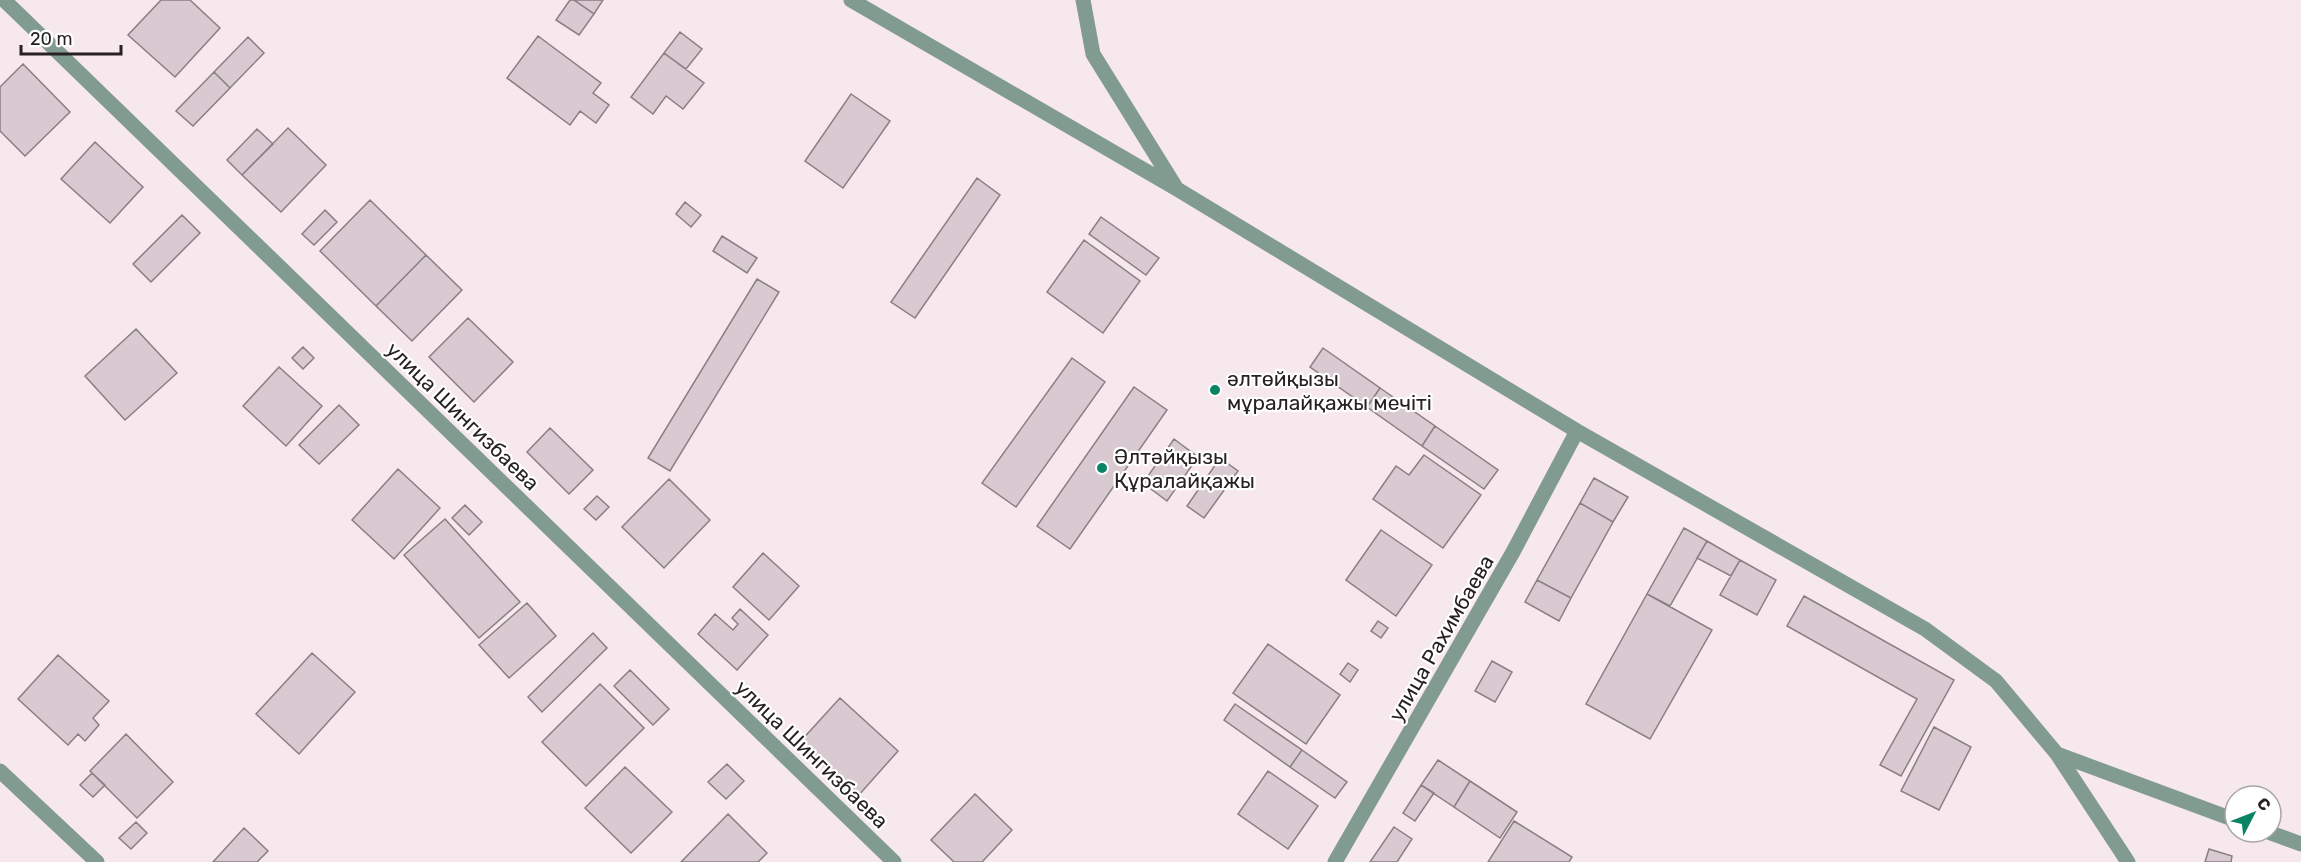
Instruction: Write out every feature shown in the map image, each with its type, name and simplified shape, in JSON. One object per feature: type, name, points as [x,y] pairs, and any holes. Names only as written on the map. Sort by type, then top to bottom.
[{"type":"street","name":"улица Шингизбаева","points":[[4,0],[894,862]]},
{"type":"street","points":[[851,0],[1177,189],[1577,431],[1925,629],[1996,681],[2057,754],[2128,862]]},
{"type":"street","points":[[1083,0],[1093,54],[1177,189]]},
{"type":"street","name":"улица Рахимбаева","points":[[1335,862],[1508,562],[1577,431]]},
{"type":"street","points":[[2057,754],[2223,816]]},
{"type":"street","points":[[0,771],[97,862]]},
{"type":"street","points":[[2283,837],[2301,844]]},
{"type":"building","points":[[161,0],[190,0],[220,28],[175,77],[128,35]]},
{"type":"building","points":[[570,0],[574,0],[594,14],[579,35],[556,20]]},
{"type":"building","points":[[574,0],[603,0],[594,14]]},
{"type":"building","points":[[680,32],[702,49],[686,69],[664,53]]},
{"type":"building","points":[[538,36],[601,83],[593,93],[609,105],[596,123],[580,111],[570,125],[507,78]]},
{"type":"building","points":[[248,37],[264,53],[230,88],[214,72]]},
{"type":"building","points":[[664,53],[704,83],[683,109],[666,96],[653,114],[631,97]]},
{"type":"building","points":[[23,64],[70,112],[25,156],[0,131],[0,87]]},
{"type":"building","points":[[214,72],[230,88],[193,126],[176,111]]},
{"type":"building","points":[[851,94],[890,121],[843,188],[805,161]]},
{"type":"building","points":[[288,128],[326,165],[281,212],[242,175]]},
{"type":"building","points":[[257,129],[273,144],[242,175],[227,160]]},
{"type":"building","points":[[95,142],[143,187],[110,223],[61,179]]},
{"type":"building","points":[[977,178],[1000,195],[915,318],[891,302]]},
{"type":"building","points":[[370,200],[426,255],[376,306],[320,251]]},
{"type":"building","points":[[685,202],[701,215],[691,227],[676,214]]},
{"type":"building","points":[[325,210],[337,222],[314,245],[302,234]]},
{"type":"building","points":[[182,215],[200,233],[151,282],[133,264]]},
{"type":"building","points":[[1101,217],[1159,258],[1146,275],[1089,234]]},
{"type":"building","points":[[722,236],[757,258],[747,273],[713,251]]},
{"type":"building","points":[[1084,240],[1140,281],[1103,333],[1047,292]]},
{"type":"building","points":[[426,255],[462,290],[412,341],[376,306]]},
{"type":"building","points":[[757,279],[779,292],[670,471],[648,458]]},
{"type":"building","points":[[468,318],[513,362],[474,402],[429,357]]},
{"type":"building","points":[[136,329],[177,373],[125,420],[85,376]]},
{"type":"building","points":[[303,347],[314,358],[303,369],[292,358]]},
{"type":"building","points":[[1323,348],[1380,388],[1367,407],[1310,367]]},
{"type":"building","points":[[1072,358],[1105,382],[1016,507],[982,483]]},
{"type":"building","points":[[279,367],[322,406],[286,446],[243,406]]},
{"type":"building","name":"Әлтәйқызы Құралайқажы","points":[[1134,387],[1167,410],[1070,549],[1037,526]]},
{"type":"building","points":[[1380,388],[1435,426],[1422,446],[1367,407]]},
{"type":"building","points":[[339,405],[359,425],[319,464],[299,445]]},
{"type":"building","points":[[1435,426],[1498,470],[1484,489],[1422,446]]},
{"type":"building","points":[[550,428],[593,470],[569,494],[527,452]]},
{"type":"building","points":[[1174,439],[1198,457],[1167,501],[1143,483]]},
{"type":"building","points":[[1424,455],[1481,495],[1443,548],[1373,499],[1396,466],[1409,475]]},
{"type":"building","points":[[1220,458],[1238,471],[1204,518],[1187,506]]},
{"type":"building","points":[[398,469],[440,508],[394,559],[352,520]]},
{"type":"building","points":[[1594,478],[1628,497],[1613,522],[1580,503]]},
{"type":"building","points":[[669,479],[710,520],[664,568],[622,527]]},
{"type":"building","points":[[597,496],[609,507],[596,520],[584,509]]},
{"type":"building","points":[[1580,503],[1613,522],[1571,598],[1537,580]]},
{"type":"building","points":[[465,505],[482,522],[469,535],[452,518]]},
{"type":"building","points":[[445,519],[520,602],[479,638],[404,555]]},
{"type":"building","points":[[1684,528],[1707,541],[1670,606],[1647,594]]},
{"type":"building","points":[[1381,530],[1432,565],[1396,616],[1346,580]]},
{"type":"building","points":[[1707,541],[1740,560],[1731,576],[1697,558]]},
{"type":"building","points":[[763,553],[799,586],[769,620],[733,587]]},
{"type":"building","points":[[1740,560],[1776,580],[1757,615],[1720,595]]},
{"type":"building","points":[[1537,580],[1571,598],[1559,621],[1525,602]]},
{"type":"building","points":[[1647,594],[1712,630],[1650,739],[1586,704]]},
{"type":"building","points":[[1804,596],[1954,680],[1901,776],[1880,765],[1917,699],[1787,626]]},
{"type":"building","points":[[527,603],[556,636],[509,678],[479,645]]},
{"type":"building","points":[[740,609],[768,635],[737,670],[698,634],[715,614],[733,630],[738,624],[732,618]]},
{"type":"building","points":[[1378,621],[1388,628],[1381,638],[1371,631]]},
{"type":"building","points":[[593,633],[607,648],[542,712],[528,697]]},
{"type":"building","points":[[1268,644],[1340,695],[1306,744],[1233,693]]},
{"type":"building","points":[[312,653],[355,692],[299,754],[256,714]]},
{"type":"building","points":[[58,655],[109,701],[93,718],[99,725],[85,741],[78,734],[68,745],[18,699]]},
{"type":"building","points":[[1492,661],[1512,672],[1495,702],[1475,691]]},
{"type":"building","points":[[1348,663],[1358,670],[1350,682],[1340,674]]},
{"type":"building","points":[[630,670],[669,709],[653,725],[614,686]]},
{"type":"building","points":[[600,684],[644,728],[586,786],[542,742]]},
{"type":"building","points":[[840,698],[898,751],[858,796],[799,743]]},
{"type":"building","points":[[1235,704],[1302,750],[1290,767],[1224,720]]},
{"type":"building","points":[[1934,727],[1971,747],[1939,810],[1901,791]]},
{"type":"building","points":[[126,734],[173,782],[137,818],[90,771]]},
{"type":"building","points":[[1302,750],[1347,782],[1335,798],[1290,767]]},
{"type":"building","points":[[1438,760],[1470,781],[1454,807],[1421,785]]},
{"type":"building","points":[[727,764],[744,781],[726,799],[708,782]]},
{"type":"building","points":[[625,767],[672,812],[631,853],[585,808]]},
{"type":"building","points":[[1268,771],[1318,806],[1288,849],[1238,814]]},
{"type":"building","points":[[92,773],[105,785],[93,797],[80,785]]},
{"type":"building","points":[[1470,781],[1517,812],[1500,838],[1454,807]]},
{"type":"building","points":[[1421,785],[1434,793],[1415,821],[1403,813]]},
{"type":"building","points":[[975,794],[1012,830],[982,862],[954,862],[931,840]]},
{"type":"building","points":[[728,814],[767,853],[758,862],[681,862]]},
{"type":"building","points":[[1514,821],[1572,857],[1569,862],[1488,862]]},
{"type":"building","points":[[136,822],[147,833],[131,849],[119,838]]},
{"type":"building","points":[[1394,827],[1412,839],[1397,862],[1370,862]]},
{"type":"building","points":[[244,828],[268,851],[257,862],[213,862]]},
{"type":"building","points":[[2209,849],[2232,856],[2231,862],[2205,862]]},
{"type":"place","name":"әлтөйқызы мұралайқажы мечіті","points":[[1215,390]]},
{"type":"place","name":"Әлтәйқызы Құралайқажы","points":[[1102,468]]}]
